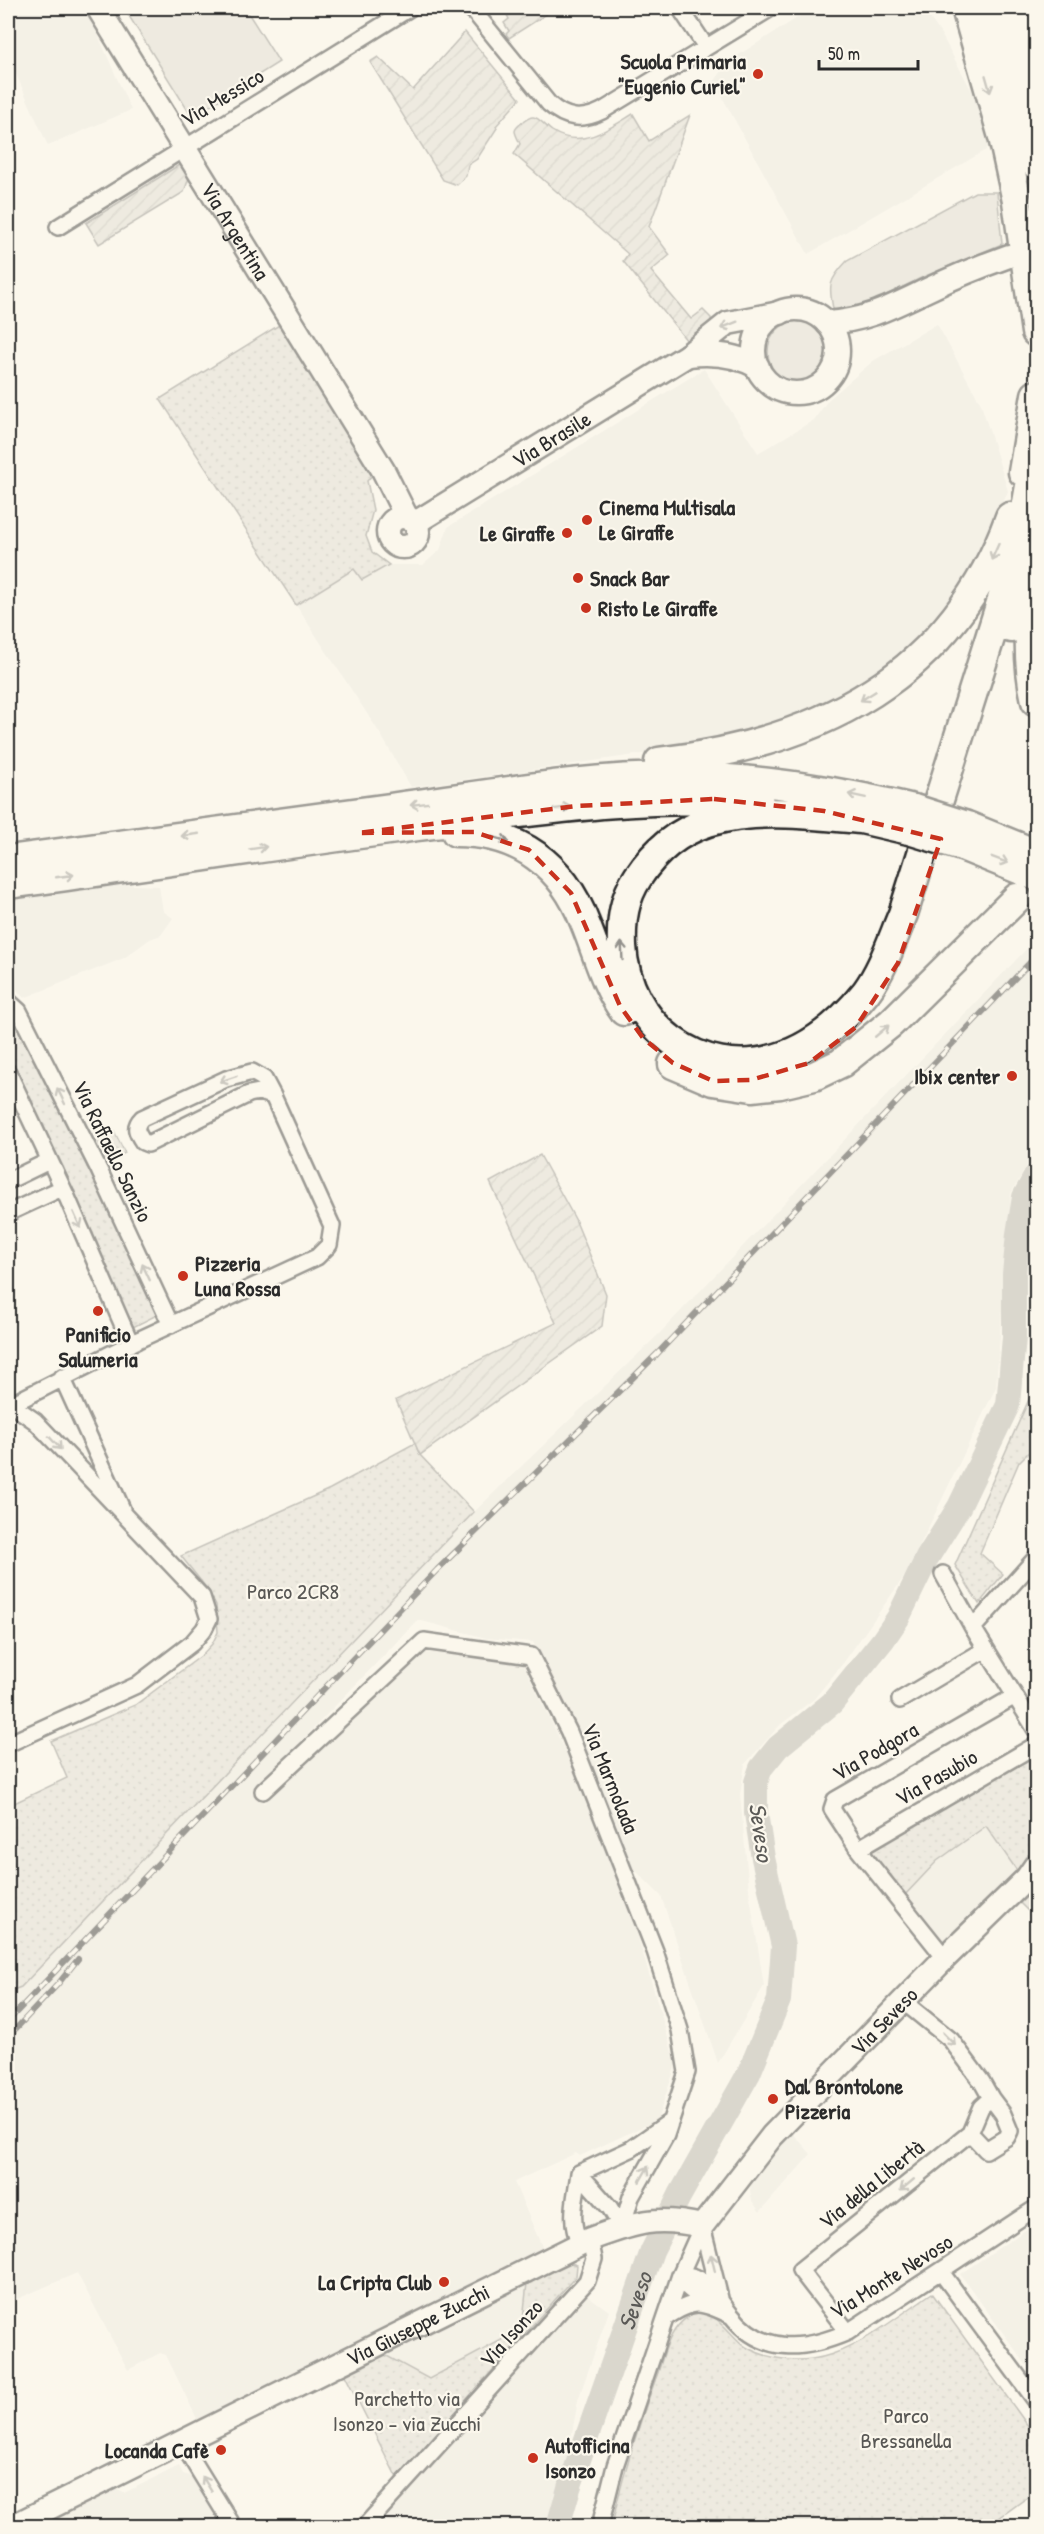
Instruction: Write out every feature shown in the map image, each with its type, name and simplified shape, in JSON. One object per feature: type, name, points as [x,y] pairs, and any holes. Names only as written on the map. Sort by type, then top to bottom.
[{"type":"highway","points":[[966,8],[1008,159],[1027,257],[1036,332]]},
{"type":"highway","points":[[993,8],[1036,164]]},
{"type":"highway","points":[[1017,8],[1033,58],[1036,79]]},
{"type":"highway","points":[[468,798],[536,777],[705,757],[755,745],[813,724],[852,706],[891,682],[931,645],[986,573],[1016,499],[1036,395]]},
{"type":"highway","points":[[911,820],[779,813],[708,822],[674,837],[649,860],[628,892],[621,935],[623,964],[634,999],[657,1029],[683,1050],[717,1061],[750,1063],[776,1059],[821,1037],[846,1015],[867,990],[885,958],[903,914],[1000,606],[1021,537],[1036,452]]},
{"type":"highway","points":[[713,1082],[751,1080],[779,1074],[809,1063],[831,1050],[856,1027],[878,998],[897,963],[916,919],[987,694],[1036,566]]},
{"type":"highway","points":[[1036,582],[1029,625],[1029,664],[1036,701]]},
{"type":"highway","points":[[8,860],[590,781],[682,777],[798,787],[848,795],[911,820],[1036,854]]},
{"type":"highway","points":[[8,884],[358,833],[576,806],[714,799],[792,806],[861,819]]},
{"type":"highway","points":[[358,833],[474,832],[502,838],[529,850],[554,870],[571,892],[620,1006],[643,1038],[673,1063],[713,1082],[752,1087],[780,1084],[814,1076],[841,1063],[891,1023],[1017,898]]},
{"type":"highway","points":[[965,836],[1036,876]]},
{"type":"street","name":"Via Argentina","points":[[98,8],[375,456],[404,522]]},
{"type":"street","name":"Via Messico","points":[[58,227],[410,8]]},
{"type":"street","points":[[471,8],[542,97],[555,109],[573,117],[587,117],[602,111],[771,8]]},
{"type":"street","points":[[680,8],[706,47]]},
{"type":"street","points":[[827,322],[846,321],[878,314],[975,268],[1009,256]]},
{"type":"street","points":[[793,309],[808,311],[827,322],[838,348],[836,364],[829,378],[808,391],[792,393],[768,382],[758,367],[755,351],[758,334],[766,322],[780,313],[793,309]]},
{"type":"street","name":"Via Brasile","points":[[404,522],[688,355],[728,323],[780,313]]},
{"type":"street","points":[[838,348],[878,314]]},
{"type":"street","points":[[688,355],[702,353],[729,355],[758,367]]},
{"type":"street","name":"Via Raffaello Sanzio","points":[[8,1000],[19,1011],[99,1170],[171,1325]]},
{"type":"street","points":[[8,1072],[132,1344]]},
{"type":"street","points":[[8,1744],[137,1685],[192,1642],[204,1629],[208,1619],[202,1597],[34,1421],[9,1403],[317,1257],[329,1245],[332,1227],[273,1096],[264,1079],[252,1072],[226,1079],[142,1118],[136,1128],[143,1142],[148,1144],[249,1094],[260,1092],[273,1096]]},
{"type":"street","points":[[8,1181],[50,1161]]},
{"type":"street","points":[[8,1214],[62,1188]]},
{"type":"street","points":[[62,1377],[125,1517]]},
{"type":"street","points":[[973,1628],[1036,1558]]},
{"type":"street","points":[[943,1574],[973,1628],[1036,1730]]},
{"type":"street","name":"Via Marmolada","points":[[264,1791],[424,1641],[531,1656],[569,1731],[655,1951],[680,2030],[687,2072],[666,2135],[631,2197],[622,2228]]},
{"type":"street","points":[[900,1700],[986,1649]]},
{"type":"street","name":"Via Podgora","points":[[945,1958],[858,1849],[832,1809],[835,1800],[1015,1696]]},
{"type":"street","name":"Via Pasubio","points":[[858,1849],[1036,1745]]},
{"type":"street","name":"Via Seveso","points":[[691,2223],[945,1958],[1033,1873]]},
{"type":"street","points":[[904,2002],[951,2040],[1003,2114],[1010,2131],[1007,2137],[986,2150],[970,2133]]},
{"type":"street","name":"Via della Libertà","points":[[848,2332],[800,2270],[970,2133],[981,2107],[991,2098]]},
{"type":"street","points":[[622,2228],[610,2208],[579,2173],[631,2149],[671,2121]]},
{"type":"street","name":"Via Isonzo","points":[[365,2526],[587,2281],[594,2259],[585,2241],[574,2231],[573,2216],[579,2173]]},
{"type":"street","name":"Via Monte Nevoso","points":[[680,2276],[688,2288],[714,2302],[756,2337],[769,2343],[787,2346],[821,2344],[848,2332],[1036,2208]]},
{"type":"street","name":"Via Giuseppe Zucchi","points":[[13,2526],[585,2241],[641,2221],[691,2223]]},
{"type":"street","points":[[600,2526],[615,2466],[680,2276],[691,2223]]},
{"type":"street","points":[[667,2317],[689,2305],[714,2302],[691,2223]]},
{"type":"street","points":[[941,2272],[1036,2401]]},
{"type":"street","points":[[182,2442],[233,2526]]},
{"type":"highlighted area","points":[[714,799],[824,811],[941,839],[898,963],[856,1027],[809,1063],[751,1080],[713,1081],[673,1063],[643,1038],[620,1006],[571,893],[529,850],[474,832],[358,833],[576,806]]},
{"type":"shaded area","points":[[8,8],[86,8],[131,110],[48,146],[8,56]]},
{"type":"shaded area","points":[[813,8],[923,8],[941,34],[994,132],[986,150],[808,254],[714,82],[729,61]]},
{"type":"shaded area","points":[[937,324],[981,404],[1008,491],[977,566],[920,640],[851,692],[785,724],[705,745],[411,787],[381,735],[296,605],[354,569],[362,580],[389,565],[423,565],[440,550],[448,527],[704,369],[758,453],[814,420],[828,400],[873,361]]},
{"type":"shaded area","points":[[111,884],[159,886],[163,911],[173,918],[161,935],[150,939],[124,958],[24,998],[8,980],[8,903],[18,899]]},
{"type":"shaded area","points":[[1036,939],[1036,1150],[1011,1193],[996,1387],[906,1574],[844,1662],[814,1699],[780,1725],[745,1764],[740,1794],[749,1890],[764,1986],[718,2063],[661,1896],[633,1868],[582,1738],[533,1642],[486,1638],[418,1620],[252,1792],[264,1803],[286,1779],[423,1652],[522,1662],[596,1814],[632,1917],[676,2065],[657,2120],[580,2156],[576,2153],[514,2182],[543,2249],[398,2324],[198,2421],[166,2355],[160,2353],[128,2370],[77,2273],[8,2303],[8,1992],[21,1987],[474,1512],[660,1333]]},
{"type":"shaded area","points":[[986,1826],[1018,1872],[945,1946],[903,1897],[937,1861]]},
{"type":"shaded area","points":[[791,2131],[811,2154],[760,2212],[752,2201],[750,2190],[753,2178]]},
{"type":"shaded area","points":[[1036,2223],[1036,2378],[960,2274]]},
{"type":"shaded area","points":[[527,2283],[522,2329],[429,2380],[385,2355]]},
{"type":"shaded area","points":[[587,2295],[609,2311],[578,2400],[566,2467],[553,2497],[560,2504],[544,2526],[375,2526]]},
{"type":"shaded area","points":[[179,2466],[183,2474],[191,2476],[221,2526],[58,2526],[53,2515],[109,2486],[124,2493]]},
{"type":"green space","points":[[124,8],[245,8],[279,62],[192,117]]},
{"type":"green space","points":[[503,8],[556,8],[509,38],[506,34],[509,31],[504,23],[509,19]]},
{"type":"green space","points":[[465,32],[520,99],[496,126],[497,128],[477,159],[468,165],[466,176],[457,185],[443,180],[370,62],[378,57],[413,90]]},
{"type":"green space","points":[[633,114],[649,141],[690,115],[649,227],[670,255],[651,271],[691,319],[703,310],[711,318],[711,325],[687,341],[623,261],[628,254],[514,154],[520,144],[515,131],[522,122],[531,117],[538,119],[552,131],[563,136],[584,138],[604,131]]},
{"type":"green space","points":[[182,165],[190,175],[184,192],[99,244],[86,223]]},
{"type":"green space","points":[[975,192],[997,192],[1002,244],[921,278],[856,310],[834,313],[831,284],[847,261]]},
{"type":"green space","points":[[799,321],[816,326],[821,330],[825,335],[830,352],[825,369],[821,374],[816,378],[799,383],[782,378],[777,374],[773,369],[768,352],[773,335],[777,330],[782,326]]},
{"type":"green space","points":[[284,322],[374,473],[367,481],[373,510],[366,536],[372,552],[389,565],[362,580],[354,569],[296,605],[160,399]]},
{"type":"green space","points":[[398,522],[415,533],[410,541],[399,542],[394,537],[393,530]]},
{"type":"green space","points":[[18,1019],[159,1314],[131,1328],[8,1064],[8,1023]]},
{"type":"green space","points":[[114,1131],[125,1153],[103,1164],[92,1142]]},
{"type":"green space","points":[[540,1155],[575,1219],[606,1294],[602,1326],[420,1455],[396,1400],[556,1323],[490,1182]]},
{"type":"green space","points":[[1036,1348],[1036,1445],[1019,1462],[980,1553],[1003,1574],[979,1604],[955,1565],[1030,1397]]},
{"type":"green space","name":"Parco 2CR8","points":[[415,1443],[420,1455],[474,1512],[21,1987],[8,1992],[8,1806],[67,1778],[51,1741],[135,1705],[201,1656],[212,1644],[218,1632],[216,1605],[208,1590],[181,1556],[330,1489]]},
{"type":"green space","points":[[1036,1753],[1036,1853],[1018,1872],[986,1826],[937,1861],[903,1897],[869,1852]]},
{"type":"green space","points":[[1036,1888],[1036,1919],[1020,1903]]},
{"type":"green space","name":"Parchetto via Isonzo - via Zucchi","points":[[571,2263],[577,2265],[576,2276],[397,2478],[345,2375],[385,2355],[429,2379],[522,2329],[527,2283]]},
{"type":"green space","name":"Parco Bressanella","points":[[932,2293],[1036,2437],[1036,2491],[988,2526],[612,2526],[631,2451],[665,2352],[677,2327],[690,2315],[702,2312],[709,2314],[716,2318],[740,2343],[761,2354],[804,2360],[828,2356],[859,2342]]},
{"type":"waterway","name":"Seveso","points":[[558,2526],[569,2488],[652,2251],[680,2195],[749,2073],[779,2000],[783,1946],[763,1858],[756,1813],[756,1782],[761,1768],[778,1747],[832,1703],[898,1618],[927,1558],[959,1507],[1008,1405],[1014,1337],[1014,1274],[1018,1234],[1024,1197],[1036,1175]]},
{"type":"railway","points":[[8,2021],[437,1570],[657,1354],[1036,956]]},
{"type":"railway","points":[[8,2037],[58,1984],[78,1959]]},
{"type":"place","name":"Scuola Primaria \"Eugenio Curiel\"","points":[[758,74]]},
{"type":"place","name":"Cinema Multisala Le Giraffe","points":[[587,520]]},
{"type":"place","name":"Le Giraffe","points":[[567,533]]},
{"type":"place","name":"Snack Bar","points":[[578,578]]},
{"type":"place","name":"Risto Le Giraffe","points":[[586,608]]},
{"type":"place","name":"Ibix center","points":[[1012,1076]]},
{"type":"place","name":"Pizzeria Luna Rossa","points":[[183,1276]]},
{"type":"place","name":"Panificio Salumeria","points":[[98,1311]]},
{"type":"place","name":"Dal Brontolone Pizzeria","points":[[773,2099]]},
{"type":"place","name":"La Cripta Club","points":[[444,2282]]},
{"type":"place","name":"Locanda Cafè","points":[[221,2450]]},
{"type":"place","name":"Autofficina Isonzo","points":[[533,2458]]}]
